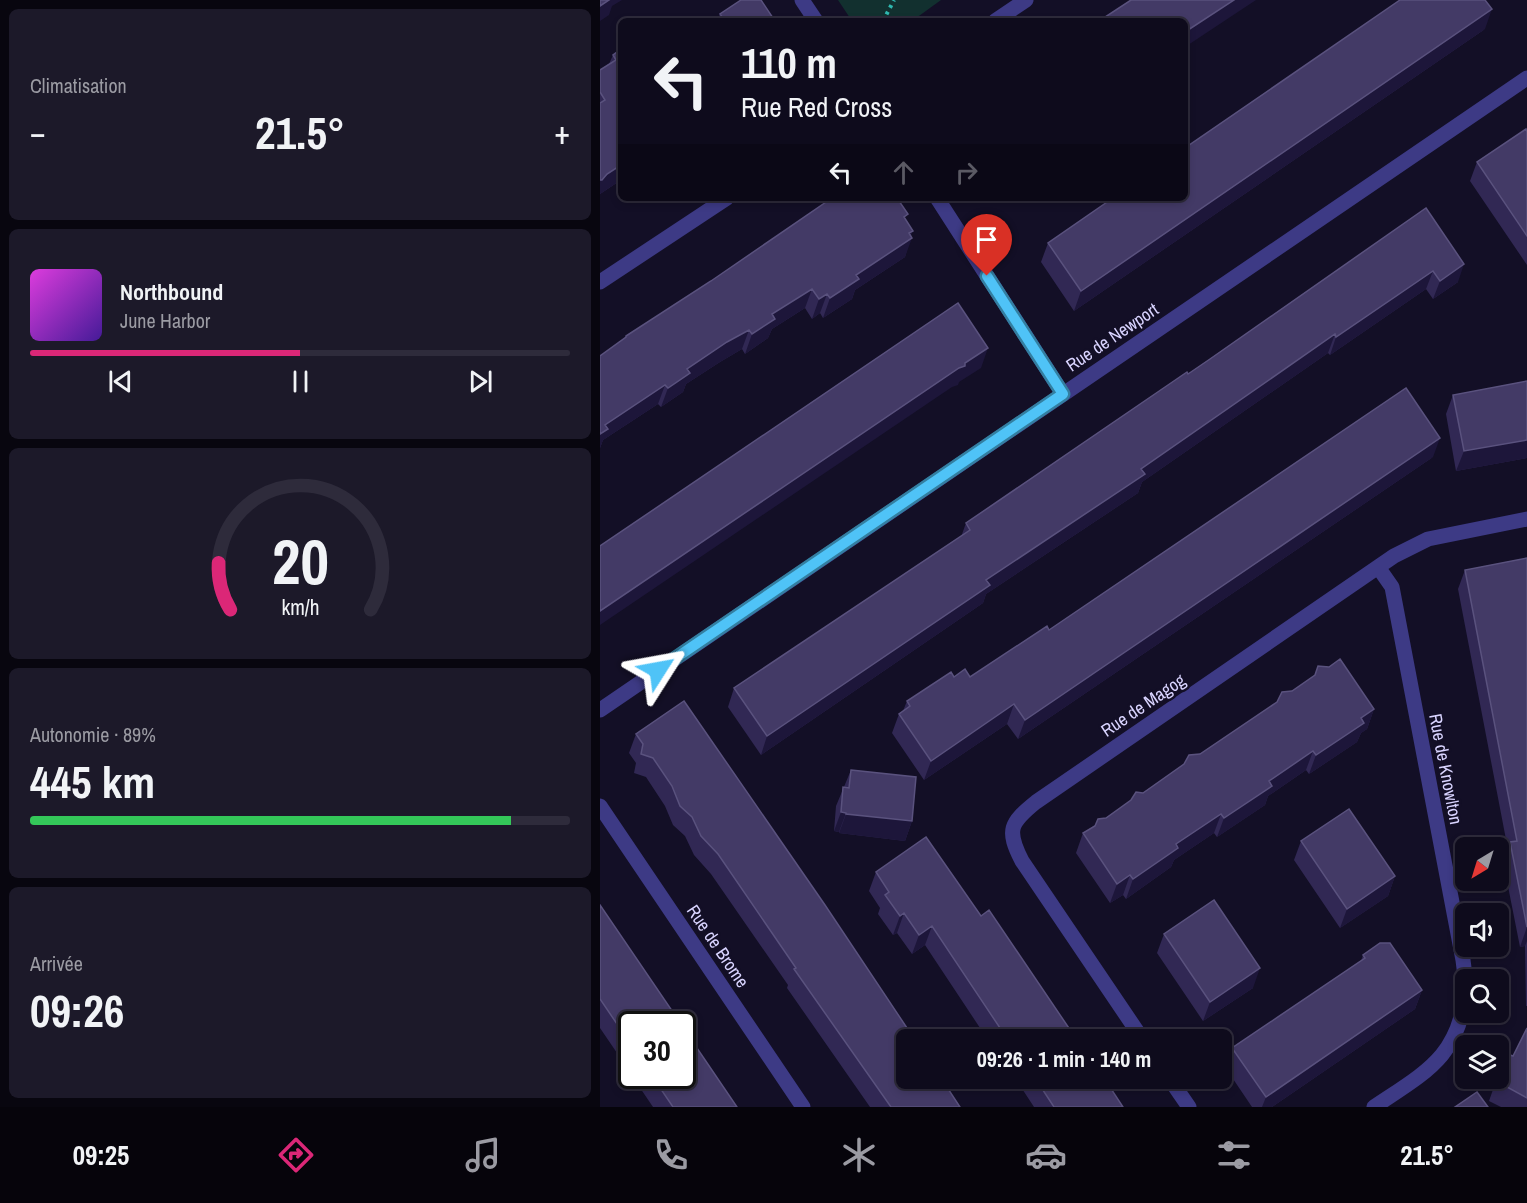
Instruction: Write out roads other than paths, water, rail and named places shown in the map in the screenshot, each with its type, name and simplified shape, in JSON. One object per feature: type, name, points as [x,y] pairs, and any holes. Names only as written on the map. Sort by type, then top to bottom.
[{"type":"street","points":[[802,0],[814,18]]},
{"type":"street","points":[[999,18],[1026,0]]},
{"type":"street","name":"Rue de Newport","points":[[600,710],[1527,78]]},
{"type":"street","points":[[600,282],[722,201]]},
{"type":"street","points":[[939,201],[1063,394]]},
{"type":"street","name":"Rue de Magog","points":[[1136,1029],[1022,861],[1013,845],[1011,833],[1015,821],[1036,802],[1411,546],[1428,539],[1527,519]]},
{"type":"street","name":"Rue de Knowlton","points":[[1378,567],[1392,587],[1464,969]]},
{"type":"street","name":"Rue de Brome","points":[[600,806],[803,1107]]},
{"type":"street","name":"Rue de Knowlton","points":[[1374,1107],[1426,1072],[1439,1060],[1451,1044],[1460,1023]]},
{"type":"street","points":[[1177,1089],[1189,1107]]}]
